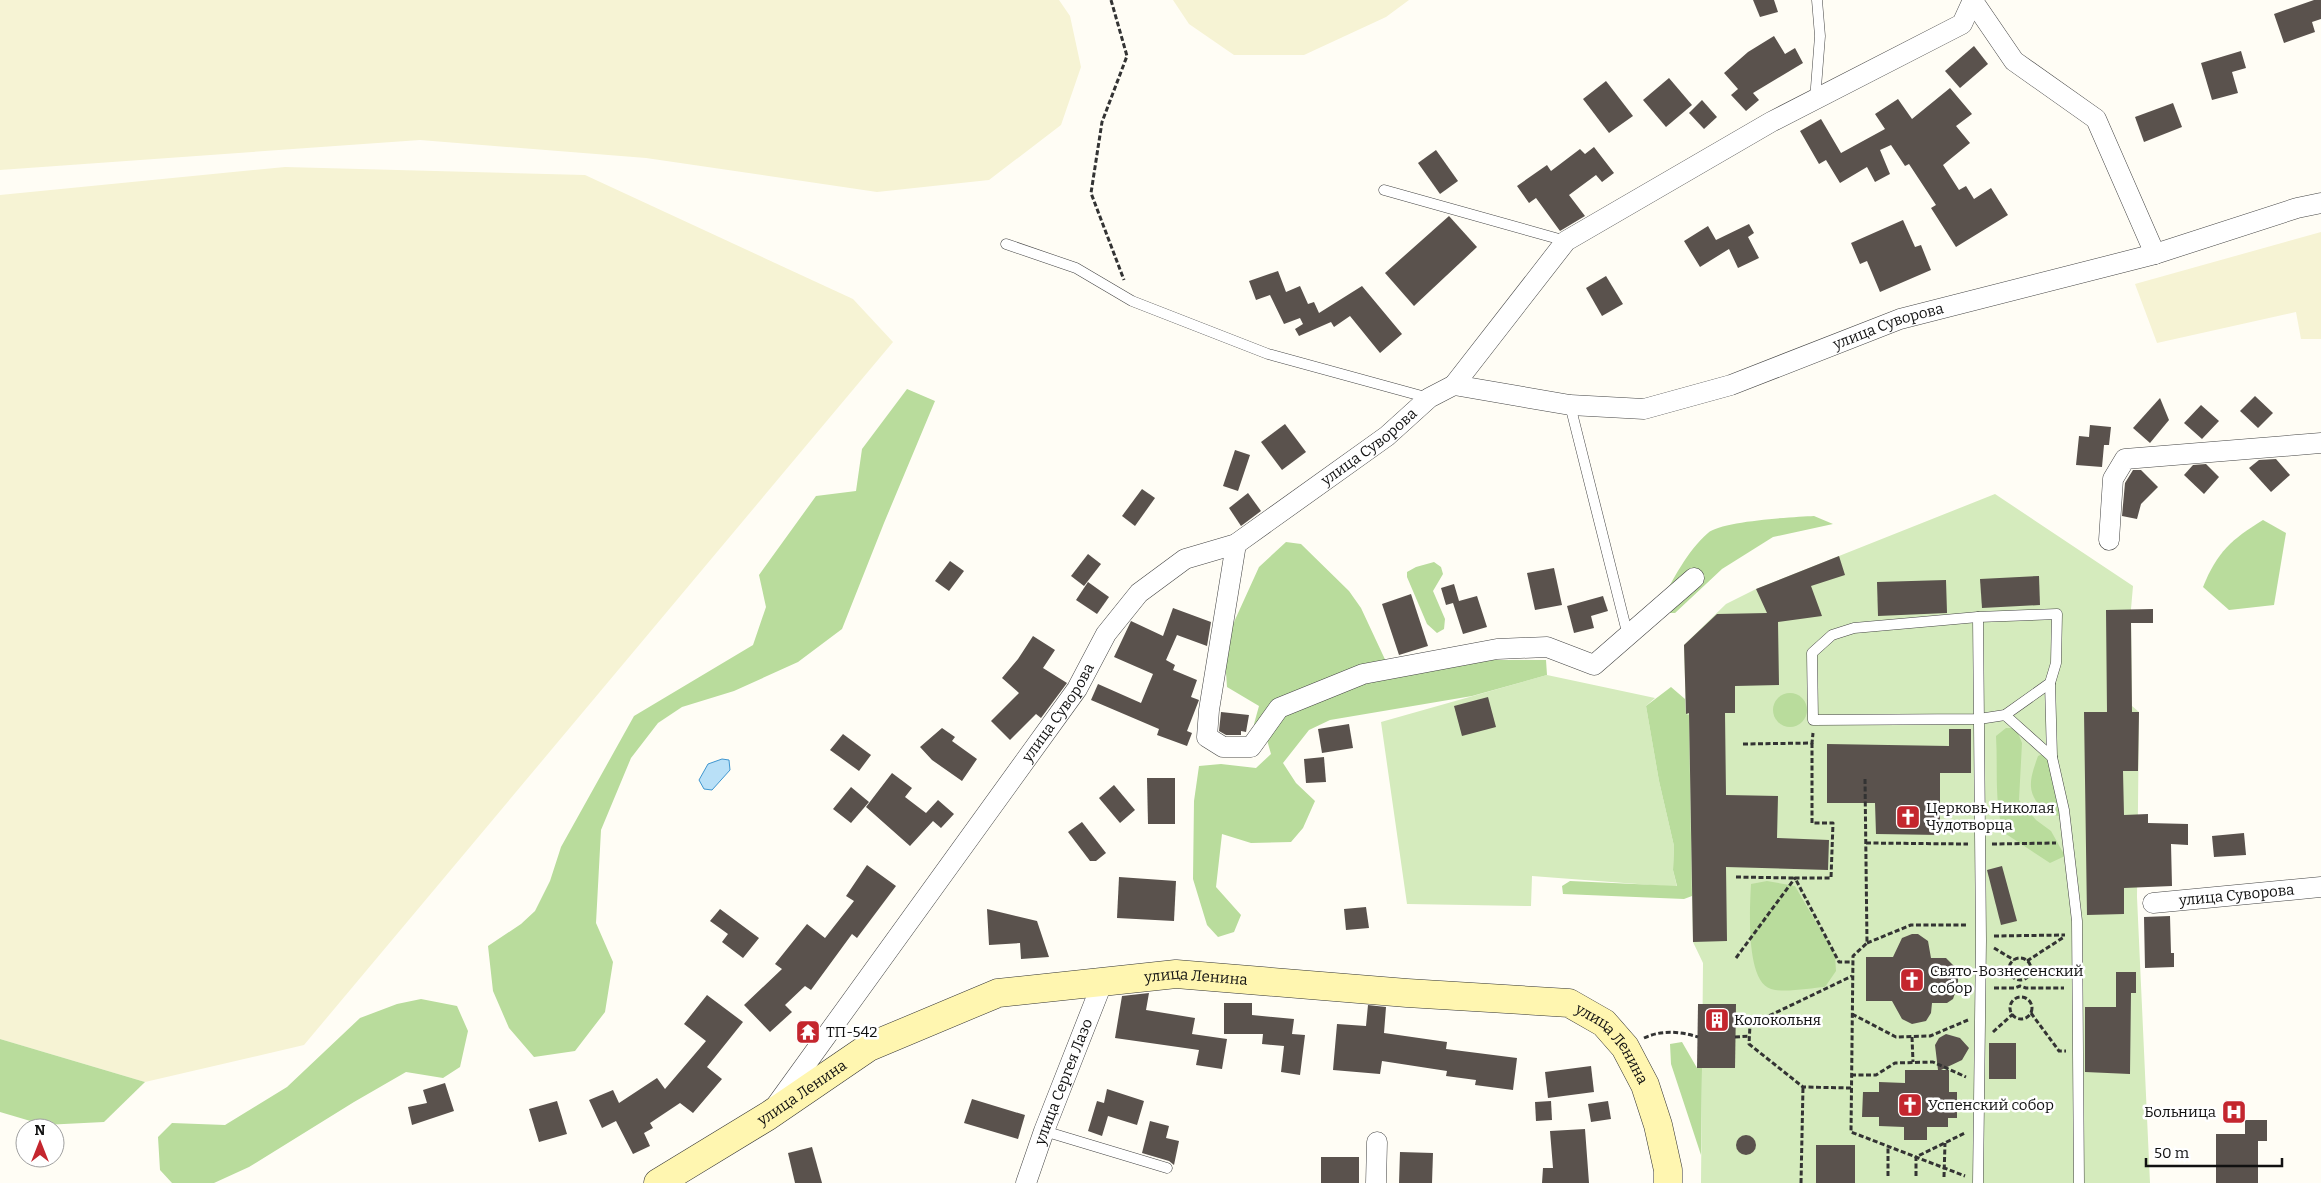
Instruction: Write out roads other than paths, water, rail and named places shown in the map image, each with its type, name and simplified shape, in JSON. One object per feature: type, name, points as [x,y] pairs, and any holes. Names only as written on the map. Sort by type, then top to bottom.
[{"type":"main road","name":"улица Ленина","points":[[658,1183],[768,1116],[869,1047],[998,993],[1176,974],[1408,993],[1569,1003],[1604,1023],[1626,1047],[1645,1085],[1653,1109],[1668,1170],[1668,1183]]},
{"type":"street","name":"улица Суворова","points":[[768,1116],[1077,689],[1106,634],[1139,593],[1185,559],[1236,544],[1388,436],[1429,398],[1454,385],[1566,240],[1771,122],[1962,24],[1973,0]]},
{"type":"street","points":[[1973,0],[2014,61],[2096,119],[2155,254]]},
{"type":"street","name":"улица Суворова","points":[[1454,385],[1570,405],[1644,409],[1732,385],[1900,319],[2155,254],[2297,208],[2321,203]]},
{"type":"street","points":[[2109,540],[2113,478],[2125,459],[2321,443]]},
{"type":"street","points":[[1236,544],[1209,710],[1207,737],[1223,747],[1251,746],[1278,708],[1363,674],[1497,649],[1547,647],[1594,665],[1694,578]]},
{"type":"street","name":"улица Суворова","points":[[2153,903],[2321,887]]},
{"type":"street","name":"улица Сергея Лазо","points":[[1026,1183],[1044,1131],[1103,982]]},
{"type":"street","points":[[1376,1183],[1377,1142]]},
{"type":"lane","points":[[1814,100],[1820,36],[1817,0]]},
{"type":"lane","points":[[1384,190],[1566,240]]},
{"type":"lane","name":"улица Суворова","points":[[1006,244],[1076,268],[1132,302],[1268,354],[1429,398]]},
{"type":"lane","points":[[1570,405],[1628,636]]},
{"type":"lane","points":[[2050,682],[2005,715],[1979,719],[1813,720],[1812,652],[1832,635],[1854,628],[1978,617],[2056,614],[2056,663],[2050,682],[2052,757],[2064,810],[2077,935],[2079,1183]]},
{"type":"lane","points":[[1978,617],[1981,925],[1978,1180]]},
{"type":"lane","points":[[2005,715],[2052,757]]},
{"type":"lane","points":[[1044,1131],[1166,1168]]},
{"type":"water","points":[[722,759],[729,760],[730,770],[712,790],[704,789],[699,780],[708,764]]},
{"type":"place","name":"Церковь Николая Чудотворца","points":[[1908,817]]},
{"type":"place","name":"Свято-Вознесенский собор","points":[[1912,980]]},
{"type":"place","name":"Колокольня","points":[[1717,1020]]},
{"type":"place","name":"ТП-542","points":[[808,1032]]},
{"type":"place","name":"Успенский собор","points":[[1910,1105]]},
{"type":"place","name":"Больница","points":[[2234,1112]]}]
